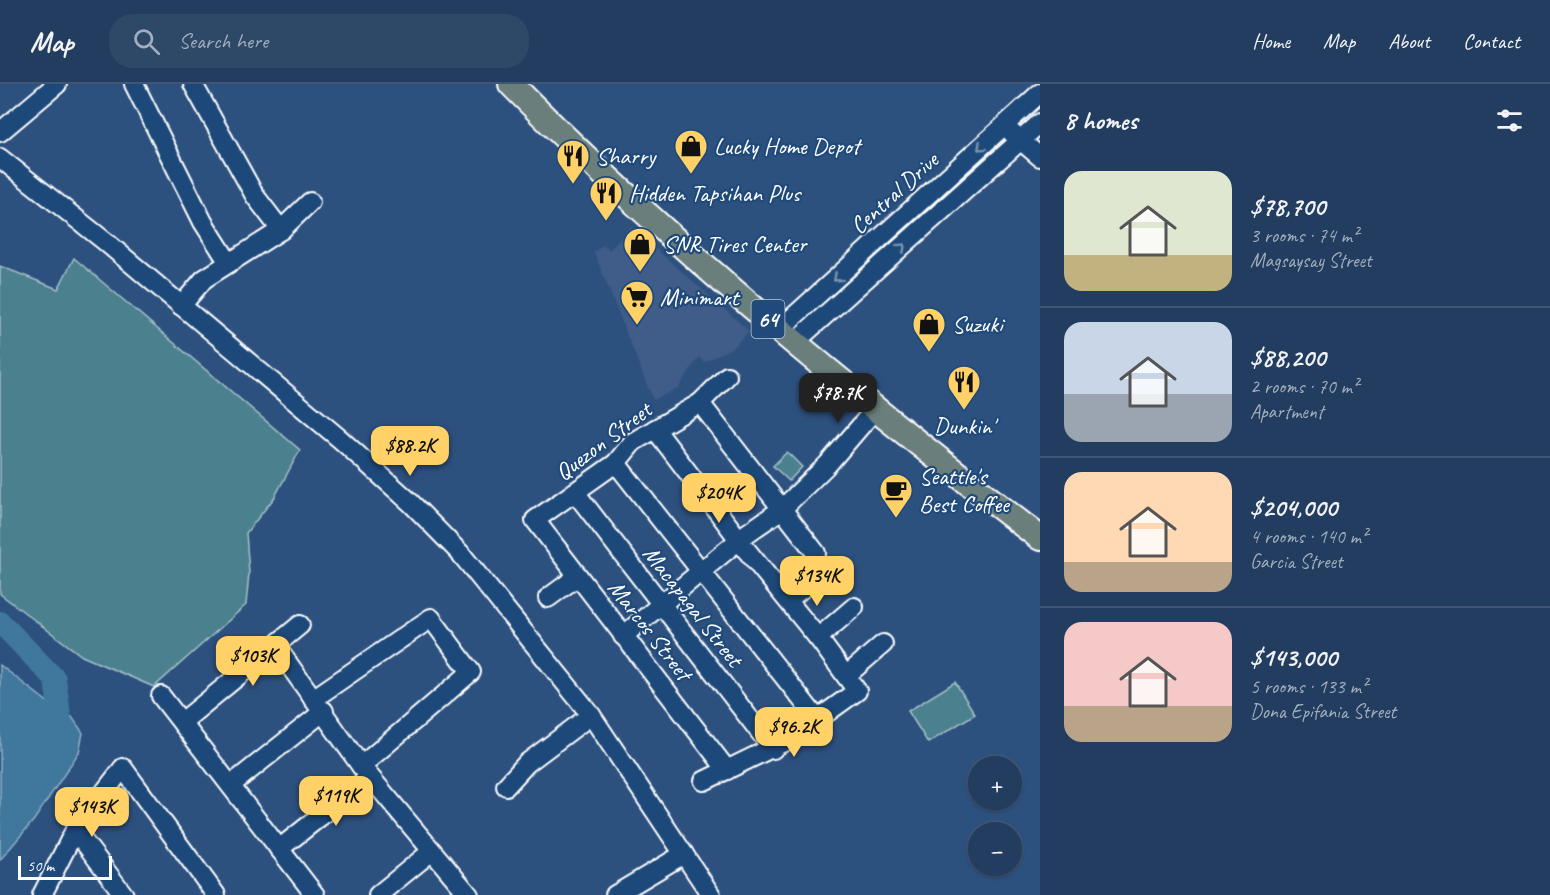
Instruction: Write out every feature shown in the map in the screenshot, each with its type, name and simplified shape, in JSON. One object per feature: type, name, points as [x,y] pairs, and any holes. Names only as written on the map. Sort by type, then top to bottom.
[{"type":"main road","name":"64","points":[[511,84],[554,127],[701,262],[876,408],[1040,538]]},
{"type":"street","points":[[0,132],[57,84]]},
{"type":"street","points":[[134,84],[203,222],[229,263]]},
{"type":"street","points":[[193,84],[255,196],[281,230]]},
{"type":"street","name":"Central Drive","points":[[788,336],[1040,93]]},
{"type":"street","name":"Central Drive","points":[[788,336],[1040,123]]},
{"type":"street","points":[[1004,126],[1040,157]]},
{"type":"street","points":[[0,158],[340,440],[410,502],[468,562],[591,716],[684,854],[705,893]]},
{"type":"street","points":[[181,306],[204,279],[281,230],[309,202]]},
{"type":"street","name":"Quezon Street","points":[[535,520],[616,463],[633,442],[700,403],[727,376]]},
{"type":"street","points":[[700,403],[816,553]]},
{"type":"street","points":[[623,636],[739,540],[782,509],[828,464],[876,408]]},
{"type":"street","points":[[655,429],[858,691],[773,749],[705,781]]},
{"type":"street","points":[[616,463],[818,720]]},
{"type":"street","name":"Macapagal Street","points":[[575,492],[773,749]]},
{"type":"street","name":"Marcos Street","points":[[535,520],[727,770]]},
{"type":"street","points":[[788,600],[826,569]]},
{"type":"street","points":[[548,598],[578,576]]},
{"type":"street","points":[[818,638],[854,607]]},
{"type":"street","points":[[231,785],[319,705],[431,618],[471,672],[279,849]]},
{"type":"street","points":[[182,722],[300,625]]},
{"type":"street","points":[[846,676],[883,644]]},
{"type":"street","points":[[276,645],[366,771],[469,895]]},
{"type":"street","points":[[161,696],[315,895]]},
{"type":"street","points":[[506,786],[527,763],[591,716]]},
{"type":"street","points":[[42,895],[75,830],[123,768],[209,892]]},
{"type":"street","points":[[75,830],[124,895]]},
{"type":"street","points":[[378,895],[432,851]]},
{"type":"street","points":[[615,895],[684,854]]},
{"type":"shaded area","points":[[631,227],[749,331],[734,347],[704,362],[699,357],[678,388],[653,400],[594,252],[603,245],[609,250]]},
{"type":"shaded area","points":[[0,665],[54,707],[72,717],[83,733],[79,752],[34,820],[0,860]]},
{"type":"green space","points":[[74,258],[300,450],[274,498],[246,533],[249,573],[246,605],[154,687],[82,656],[0,594],[0,266],[58,289]]},
{"type":"green space","points":[[787,452],[802,467],[789,481],[773,466]]},
{"type":"green space","points":[[955,682],[975,714],[928,743],[908,711]]},
{"type":"waterway","points":[[0,622],[55,679],[61,724]]},
{"type":"place","name":"Lucky Home Depot","points":[[691,175]]},
{"type":"place","name":"Sharry","points":[[573,185]]},
{"type":"place","name":"Hidden Tapsihan Plus","points":[[606,222]]},
{"type":"place","name":"SNR Tires Center","points":[[640,273]]},
{"type":"place","name":"Minimart","points":[[637,326]]},
{"type":"place","name":"Suzuki","points":[[929,353]]},
{"type":"place","name":"Dunkin'","points":[[964,411]]},
{"type":"place","name":"Seattle's Best Coffee","points":[[896,519]]}]
